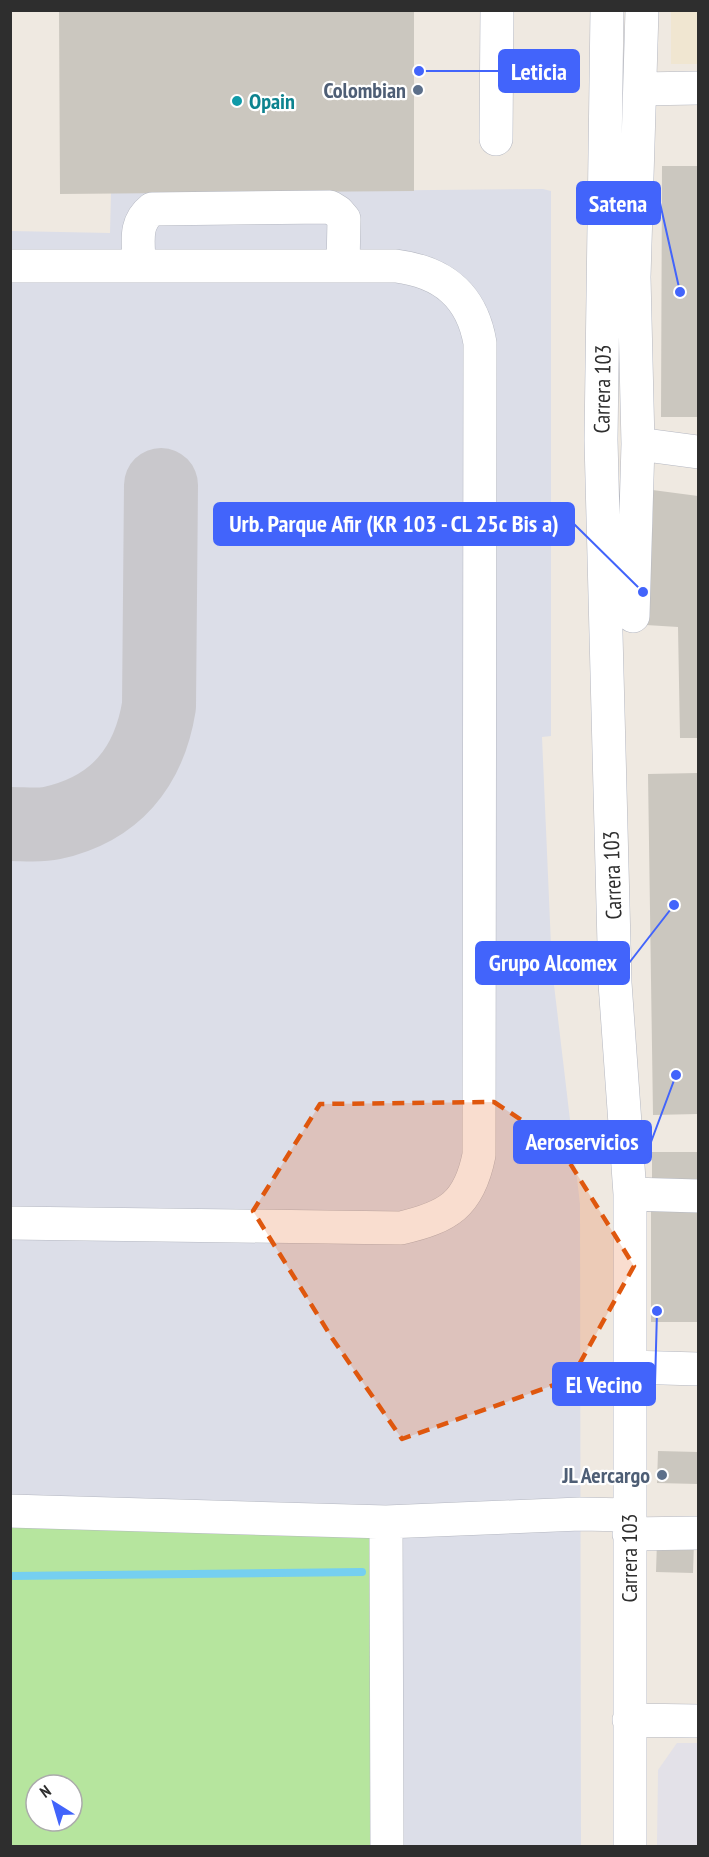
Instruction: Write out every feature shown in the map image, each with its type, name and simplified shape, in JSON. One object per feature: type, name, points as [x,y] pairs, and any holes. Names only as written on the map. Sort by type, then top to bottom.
[{"type":"street","points":[[496,10],[496,139]]},
{"type":"street","name":"Carrera 103","points":[[607,10],[601,440],[615,983],[630,1194],[630,1846]]},
{"type":"street","name":"Carrera 103","points":[[633,616],[638,444],[634,277],[642,10]]},
{"type":"street","points":[[640,89],[699,88]]},
{"type":"street","points":[[139,265],[139,224],[152,209],[330,207],[344,219],[343,266]]},
{"type":"street","points":[[10,266],[396,266],[411,268],[441,281],[462,297],[471,311],[480,343],[479,1126],[477,1167],[464,1197],[448,1211],[429,1221],[401,1228],[10,1223]]},
{"type":"street","points":[[638,444],[699,452]]},
{"type":"street","points":[[630,1194],[699,1196]]},
{"type":"street","points":[[629,1367],[699,1369]]},
{"type":"street","points":[[10,1511],[386,1522],[580,1514],[629,1524],[699,1533]]},
{"type":"street","points":[[386,1522],[387,1846]]},
{"type":"street","points":[[629,1720],[699,1721]]},
{"type":"highlighted area","points":[[494,1102],[558,1144],[634,1266],[571,1379],[402,1439],[332,1338],[253,1211],[320,1104]]},
{"type":"shaded area","points":[[671,11],[698,11],[698,64],[671,64]]},
{"type":"shaded area","points":[[543,189],[551,191],[551,736],[542,737],[552,968],[580,1204],[581,1846],[11,1846],[11,231],[110,233],[111,193]]},
{"type":"shaded area","points":[[677,1743],[698,1743],[698,1846],[657,1846],[658,1770]]},
{"type":"green space","points":[[377,1525],[378,1846],[11,1846],[10,1526]]},
{"type":"building","name":"Opain","points":[[59,10],[414,10],[414,191],[60,194]]},
{"type":"building","points":[[662,166],[698,166],[698,417],[661,417]]},
{"type":"building","points":[[645,489],[698,496],[698,738],[680,738],[678,627],[646,625],[643,531],[652,533],[653,514],[645,512]]},
{"type":"building","points":[[698,773],[698,1114],[653,1115],[648,774]]},
{"type":"building","points":[[652,1152],[698,1152],[698,1181],[652,1181]]},
{"type":"building","points":[[698,1206],[698,1322],[651,1322],[651,1207]]},
{"type":"building","points":[[658,1451],[698,1452],[698,1484],[657,1483]]},
{"type":"building","points":[[657,1541],[694,1542],[693,1573],[656,1572]]},
{"type":"waterway","points":[[10,1576],[362,1572]]},
{"type":"taxiway","points":[[10,824],[52,823],[94,808],[125,782],[137,767],[147,748],[159,706],[161,485]]},
{"type":"place","name":"Leticia","points":[[419,71]]},
{"type":"place","name":"Colombian","points":[[418,90]]},
{"type":"place","name":"Opain","points":[[237,101]]},
{"type":"place","name":"Satena","points":[[680,292]]},
{"type":"place","name":"Urb. Parque Afir (KR 103 - CL 25c Bis a)","points":[[643,592]]},
{"type":"place","name":"Grupo Alcomex","points":[[674,905]]},
{"type":"place","name":"Aeroservicios","points":[[676,1075]]},
{"type":"place","name":"El Vecino","points":[[657,1311]]},
{"type":"place","name":"JL Aercargo","points":[[662,1475]]}]
